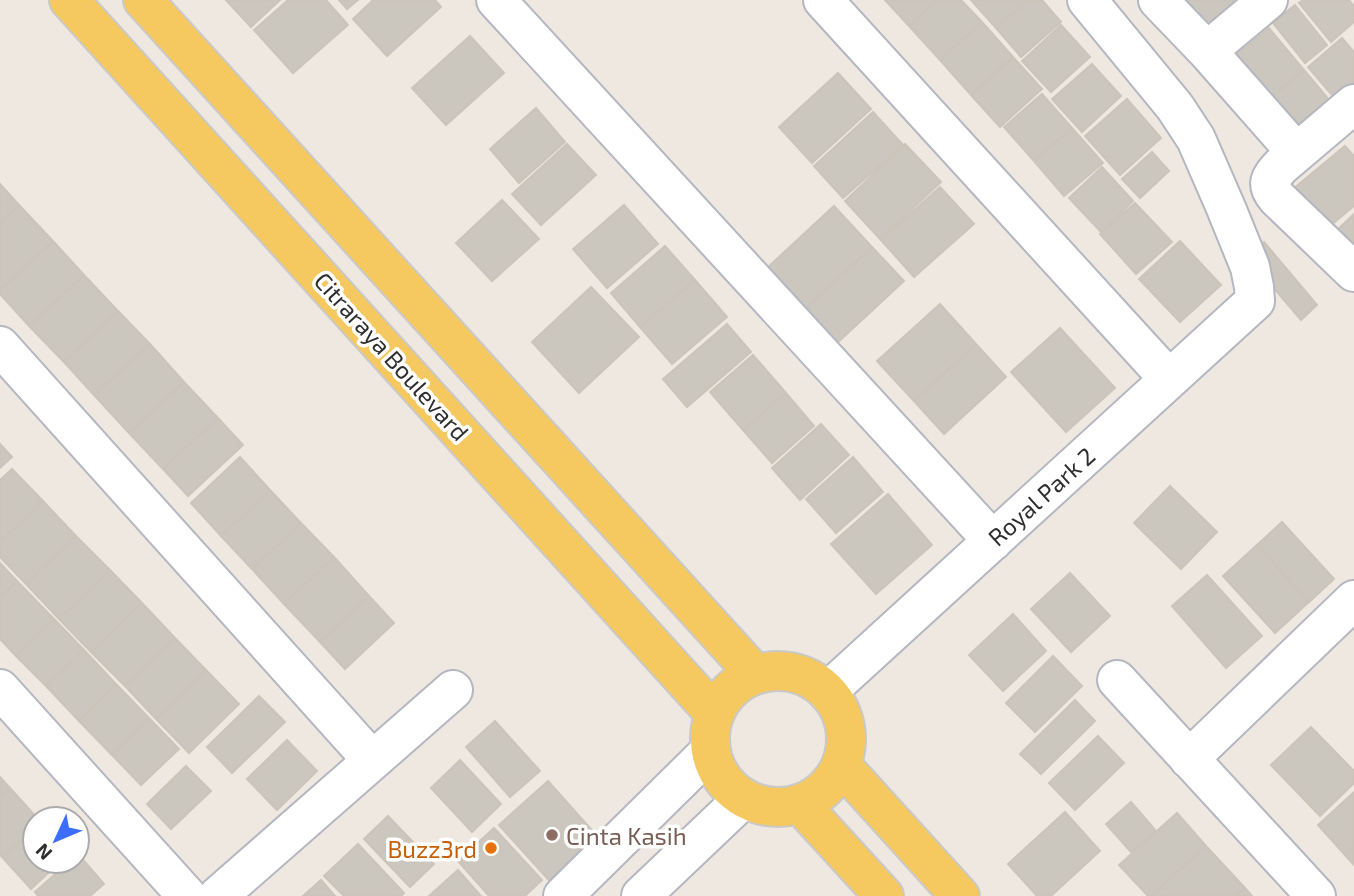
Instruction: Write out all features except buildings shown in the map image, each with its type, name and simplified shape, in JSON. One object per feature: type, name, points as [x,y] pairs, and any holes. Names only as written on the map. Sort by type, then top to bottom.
[{"type":"main road","name":"Citraraya Boulevard","points":[[69,0],[714,713]]},
{"type":"main road","points":[[143,0],[755,674]]},
{"type":"main road","points":[[774,671],[794,673],[812,680],[827,692],[839,708],[845,726],[846,746],[841,765],[831,781],[817,795],[800,804],[781,807],[762,805],[744,798],[729,786],[717,769],[710,751],[709,732],[714,713],[724,696],[738,683],[755,674],[774,671]]},
{"type":"main road","points":[[841,765],[960,896]]},
{"type":"main road","points":[[800,804],[884,896]]},
{"type":"street","points":[[496,0],[993,541]]},
{"type":"street","points":[[822,0],[1169,379]]},
{"type":"street","name":"Royal Park 2","points":[[827,692],[1255,301],[1250,267],[1195,139],[1175,107],[1087,0]]},
{"type":"street","points":[[1158,0],[1208,51],[1289,159]]},
{"type":"street","points":[[1208,51],[1268,0]]},
{"type":"street","points":[[1354,104],[1289,159],[1272,176],[1270,184],[1272,193],[1354,272]]},
{"type":"street","points":[[0,346],[372,760]]},
{"type":"street","points":[[1189,759],[1352,606]]},
{"type":"street","points":[[1117,680],[1316,896]]},
{"type":"street","points":[[0,689],[187,896]]},
{"type":"street","points":[[218,896],[453,690]]},
{"type":"street","points":[[564,896],[710,751]]},
{"type":"street","points":[[641,896],[744,798]]},
{"type":"place","name":"Cinta Kasih","points":[[552,835]]},
{"type":"place","name":"Buzz3rd","points":[[491,848]]}]
